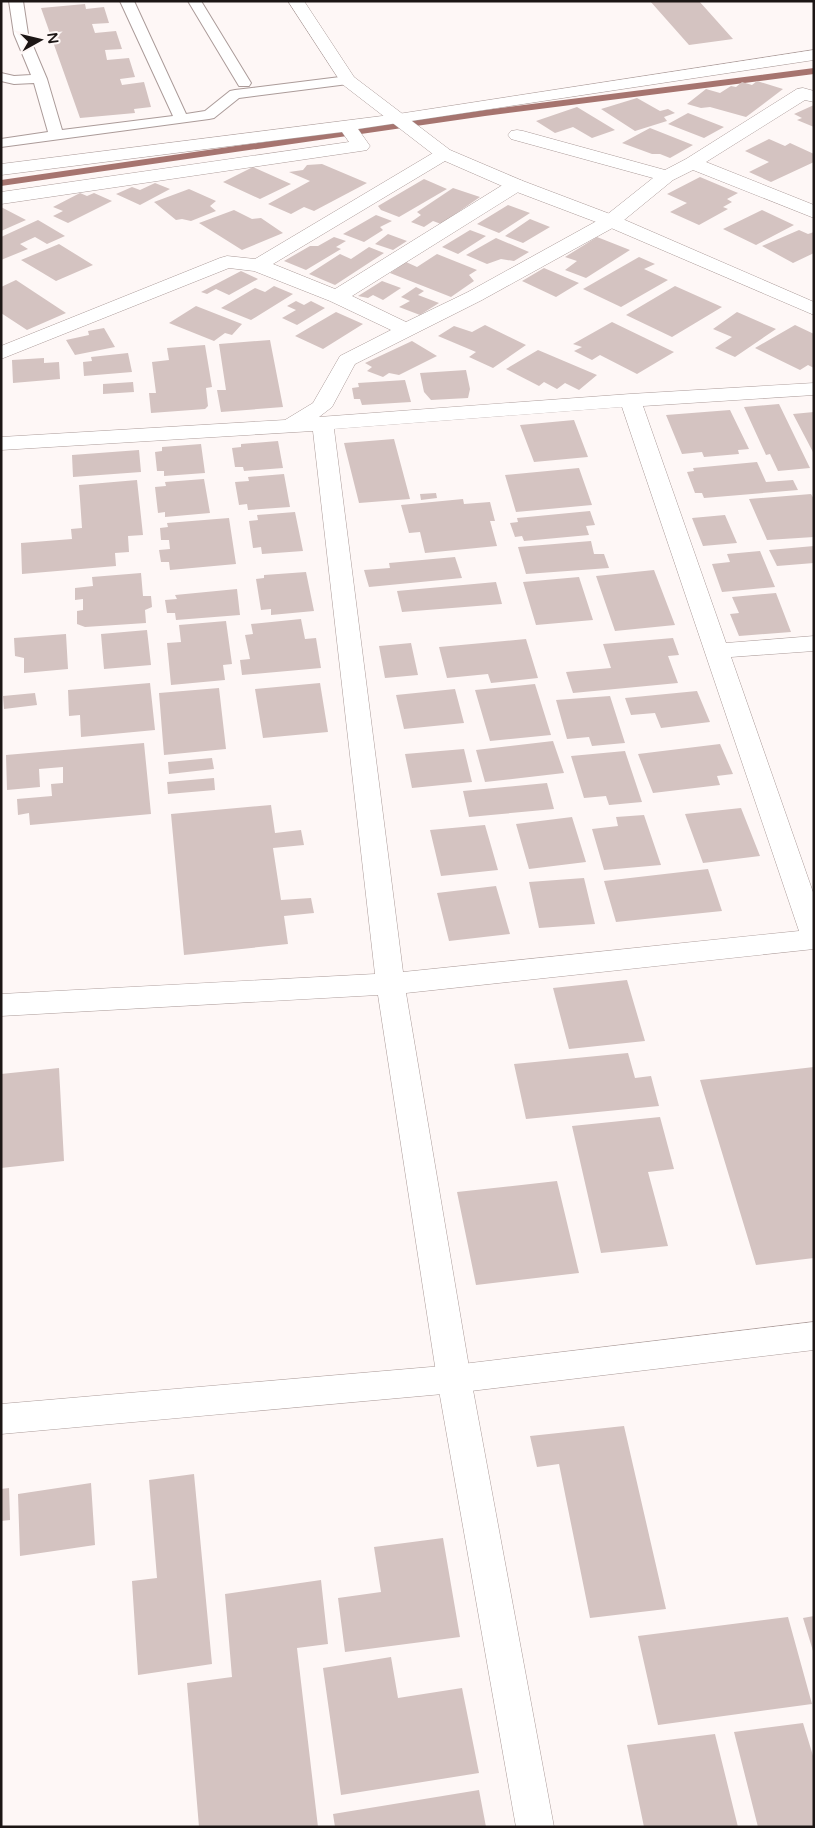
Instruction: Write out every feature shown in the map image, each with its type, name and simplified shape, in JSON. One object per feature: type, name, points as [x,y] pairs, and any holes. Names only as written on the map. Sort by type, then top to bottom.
[{"type":"street","points":[[296,1],[348,80],[444,154],[516,185],[611,221],[814,308]]},
{"type":"street","points":[[1,170],[398,119],[814,55]]},
{"type":"street","points":[[289,426],[321,407],[347,360],[475,296],[611,221],[667,176],[808,95],[805,80],[814,79]]},
{"type":"street","points":[[1,198],[361,146],[347,126]]},
{"type":"street","points":[[518,135],[667,176]]},
{"type":"street","points":[[258,265],[444,154]]},
{"type":"street","points":[[692,163],[814,212]]},
{"type":"street","points":[[338,297],[516,185]]},
{"type":"street","points":[[1,353],[227,262],[258,265],[338,297],[406,330]]},
{"type":"street","points":[[1,444],[323,424],[630,400],[814,389]]},
{"type":"street","points":[[1,1005],[390,984],[814,937],[630,400]]},
{"type":"street","points":[[323,424],[390,984],[454,1379],[535,1827]]},
{"type":"street","points":[[716,651],[814,643]]},
{"type":"street","points":[[1,1419],[454,1379],[814,1336]]},
{"type":"lane","points":[[16,1],[21,34],[40,80],[56,135]]},
{"type":"lane","points":[[127,1],[181,118]]},
{"type":"lane","points":[[194,1],[244,84]]},
{"type":"lane","points":[[1,77],[14,80],[40,80]]},
{"type":"lane","points":[[1,143],[209,115],[236,94],[348,80]]},
{"type":"building","points":[[650,1],[699,1],[733,39],[689,45]]},
{"type":"building","points":[[85,4],[86,9],[104,7],[109,23],[92,24],[95,33],[116,31],[122,49],[105,50],[107,60],[129,58],[135,77],[120,79],[122,85],[144,82],[151,107],[134,109],[135,113],[80,118],[41,8]]},
{"type":"building","points":[[757,81],[783,89],[746,117],[710,107],[701,108],[687,104],[706,89],[720,93],[731,86],[736,87],[742,82],[752,85]]},
{"type":"building","points":[[637,98],[660,111],[668,109],[675,113],[664,117],[667,121],[635,131],[601,109]]},
{"type":"building","points":[[814,105],[814,127],[797,120],[802,118],[794,114]]},
{"type":"building","points":[[577,107],[615,130],[592,138],[573,127],[555,133],[536,121]]},
{"type":"building","points":[[688,113],[724,127],[704,138],[668,124]]},
{"type":"building","points":[[650,128],[693,145],[670,158],[660,154],[652,154],[622,143]]},
{"type":"building","points":[[769,139],[785,146],[790,143],[814,154],[814,162],[771,182],[749,172],[769,162],[745,151]]},
{"type":"building","points":[[322,164],[367,183],[314,211],[304,207],[291,214],[268,204],[310,181],[289,172],[303,170],[307,165]]},
{"type":"building","points":[[253,167],[291,184],[260,199],[223,182]]},
{"type":"building","points":[[700,177],[738,193],[727,199],[732,202],[723,207],[728,209],[699,225],[670,212],[687,203],[667,194]]},
{"type":"building","points":[[424,179],[447,189],[399,217],[381,210],[378,206]]},
{"type":"building","points":[[155,183],[170,189],[140,205],[116,194],[132,187],[140,190]]},
{"type":"building","points":[[453,188],[480,197],[441,224],[433,221],[424,227],[411,222],[421,215],[417,212]]},
{"type":"building","points":[[189,189],[216,201],[210,206],[216,211],[191,221],[176,220],[154,202]]},
{"type":"building","points":[[80,193],[87,196],[94,193],[112,201],[68,223],[53,216],[63,211],[53,207]]},
{"type":"building","points":[[508,205],[530,213],[499,233],[477,224]]},
{"type":"building","points":[[1,207],[26,220],[1,231]]},
{"type":"building","points":[[234,210],[252,219],[261,218],[283,233],[242,250],[199,223]]},
{"type":"building","points":[[762,210],[794,225],[756,245],[723,229]]},
{"type":"building","points":[[376,215],[392,221],[380,227],[383,230],[364,242],[343,234]]},
{"type":"building","points":[[530,219],[550,227],[523,243],[505,236]]},
{"type":"building","points":[[38,220],[65,236],[47,244],[35,237],[20,244],[28,249],[1,260],[1,237]]},
{"type":"building","points":[[470,230],[486,236],[458,254],[442,247]]},
{"type":"building","points":[[799,230],[808,234],[814,232],[814,253],[793,263],[762,246]]},
{"type":"building","points":[[388,234],[407,241],[393,250],[375,244]]},
{"type":"building","points":[[334,237],[346,241],[336,247],[341,249],[306,270],[284,261],[310,246],[318,246]]},
{"type":"building","points":[[597,237],[630,250],[586,278],[565,270],[577,261],[565,257]]},
{"type":"building","points":[[496,238],[529,252],[514,261],[501,259],[487,264],[466,255]]},
{"type":"building","points":[[59,244],[93,265],[56,281],[21,260]]},
{"type":"building","points":[[369,247],[384,253],[335,285],[309,274],[340,254],[351,259]]},
{"type":"building","points":[[437,254],[477,270],[469,275],[474,281],[451,297],[390,273],[406,262],[417,267]]},
{"type":"building","points":[[639,257],[655,264],[644,269],[668,280],[621,307],[583,289]]},
{"type":"building","points":[[544,268],[579,283],[556,297],[522,281]]},
{"type":"building","points":[[241,271],[258,279],[229,295],[216,289],[207,294],[201,292]]},
{"type":"building","points":[[16,280],[66,313],[27,330],[1,313],[1,287]]},
{"type":"building","points":[[382,281],[401,288],[383,300],[373,295],[368,298],[358,296]]},
{"type":"building","points":[[274,286],[293,294],[251,320],[221,308],[255,288],[265,292]]},
{"type":"building","points":[[675,286],[722,307],[672,337],[626,315]]},
{"type":"building","points":[[416,287],[424,291],[418,295],[439,303],[420,315],[399,307],[410,301],[401,297]]},
{"type":"building","points":[[296,301],[304,305],[311,301],[325,308],[297,325],[282,318],[296,310],[287,306]]},
{"type":"building","points":[[196,306],[242,324],[232,335],[225,333],[214,341],[169,323]]},
{"type":"building","points":[[336,312],[363,324],[323,349],[295,336]]},
{"type":"building","points":[[737,312],[776,329],[735,357],[715,348],[732,337],[713,329]]},
{"type":"building","points":[[612,322],[674,352],[637,374],[600,355],[592,360],[574,351],[582,347],[573,344]]},
{"type":"building","points":[[485,325],[526,345],[493,368],[469,357],[476,352],[438,336],[454,326],[472,332]]},
{"type":"building","points":[[795,325],[814,334],[814,368],[808,365],[800,370],[755,348]]},
{"type":"building","points":[[104,328],[115,347],[75,355],[66,340],[89,335],[88,331]]},
{"type":"building","points":[[270,340],[283,407],[221,412],[217,390],[226,390],[219,344]]},
{"type":"building","points":[[412,341],[437,356],[399,375],[389,373],[383,377],[367,371],[372,367],[365,363]]},
{"type":"building","points":[[205,345],[212,387],[206,388],[208,406],[205,409],[151,413],[149,393],[156,393],[152,362],[169,360],[167,348]]},
{"type":"building","points":[[538,350],[597,375],[579,390],[565,383],[557,389],[544,382],[539,386],[506,369]]},
{"type":"building","points":[[128,353],[132,372],[84,376],[83,362],[92,361],[91,357]]},
{"type":"building","points":[[44,358],[44,363],[59,362],[60,379],[13,383],[12,360]]},
{"type":"building","points":[[466,370],[470,389],[468,398],[431,400],[424,392],[420,373]]},
{"type":"building","points":[[405,380],[411,402],[362,405],[360,399],[354,399],[352,388],[359,387],[358,383]]},
{"type":"building","points":[[133,382],[134,392],[103,394],[103,384]]},
{"type":"building","points":[[779,404],[810,468],[778,471],[770,454],[766,455],[744,407]]},
{"type":"building","points":[[730,410],[749,449],[738,450],[739,454],[704,457],[702,452],[682,454],[666,415]]},
{"type":"building","points":[[814,412],[814,454],[793,414]]},
{"type":"building","points":[[574,420],[588,457],[534,462],[520,425]]},
{"type":"building","points":[[394,439],[410,499],[359,503],[344,443]]},
{"type":"building","points":[[278,441],[283,468],[244,471],[243,467],[235,467],[232,448],[241,447],[241,444]]},
{"type":"building","points":[[201,444],[205,473],[164,476],[164,471],[157,471],[155,452],[162,451],[162,447]]},
{"type":"building","points":[[139,450],[141,472],[73,477],[72,455]]},
{"type":"building","points":[[757,462],[766,482],[793,480],[798,490],[704,498],[702,493],[695,493],[687,472],[694,471],[693,468]]},
{"type":"building","points":[[579,468],[592,505],[516,512],[505,475]]},
{"type":"building","points":[[284,474],[290,507],[248,510],[247,504],[239,505],[235,482],[249,481],[248,477]]},
{"type":"building","points":[[204,479],[210,513],[165,517],[165,512],[158,513],[155,487],[166,486],[165,482]]},
{"type":"building","points":[[137,480],[143,535],[128,536],[129,552],[115,553],[116,566],[22,574],[21,543],[72,539],[71,529],[82,528],[79,485]]},
{"type":"building","points":[[436,493],[437,498],[421,500],[420,494]]},
{"type":"building","points":[[811,494],[814,499],[814,537],[767,540],[749,499]]},
{"type":"building","points":[[463,499],[464,504],[490,502],[495,521],[490,521],[497,546],[425,553],[420,532],[409,533],[401,505]]},
{"type":"building","points":[[590,511],[595,525],[586,526],[589,535],[524,541],[522,536],[515,537],[510,523],[518,522],[517,518]]},
{"type":"building","points":[[295,512],[303,551],[262,554],[261,547],[253,548],[249,521],[258,520],[257,515]]},
{"type":"building","points":[[725,515],[737,543],[703,546],[692,518]]},
{"type":"building","points":[[229,518],[236,564],[170,570],[169,562],[161,562],[159,550],[170,549],[169,540],[161,540],[160,528],[168,527],[167,523]]},
{"type":"building","points":[[591,541],[594,554],[604,554],[609,568],[526,574],[518,547]]},
{"type":"building","points":[[814,546],[814,563],[777,566],[769,550]]},
{"type":"building","points":[[760,551],[775,587],[722,592],[712,564],[730,562],[727,554]]},
{"type":"building","points":[[455,557],[462,578],[369,587],[364,570],[390,568],[389,563]]},
{"type":"building","points":[[654,570],[675,625],[615,631],[596,576]]},
{"type":"building","points":[[306,572],[314,611],[271,615],[271,609],[261,610],[256,579],[264,578],[264,575]]},
{"type":"building","points":[[141,573],[143,596],[151,596],[152,607],[145,610],[146,623],[85,627],[77,624],[77,611],[83,610],[83,599],[75,600],[75,588],[93,586],[92,577]]},
{"type":"building","points":[[579,577],[593,620],[536,625],[523,582]]},
{"type":"building","points":[[496,582],[502,604],[402,612],[397,591]]},
{"type":"building","points":[[237,589],[240,615],[176,620],[175,613],[167,613],[165,600],[177,599],[175,595]]},
{"type":"building","points":[[776,593],[791,632],[739,636],[730,614],[739,613],[732,597]]},
{"type":"building","points":[[301,619],[305,639],[316,638],[321,668],[242,675],[240,660],[250,659],[245,635],[253,634],[251,624]]},
{"type":"building","points":[[226,621],[232,664],[223,665],[225,680],[171,685],[167,643],[181,642],[179,625]]},
{"type":"building","points":[[147,630],[151,665],[104,669],[101,634]]},
{"type":"building","points":[[66,634],[68,669],[24,673],[24,658],[15,656],[14,638]]},
{"type":"building","points":[[673,638],[679,655],[668,656],[678,683],[573,693],[566,672],[611,668],[603,644]]},
{"type":"building","points":[[526,639],[538,678],[491,683],[488,674],[447,678],[439,647]]},
{"type":"building","points":[[411,643],[418,675],[385,678],[379,646]]},
{"type":"building","points":[[150,683],[155,730],[81,737],[80,715],[69,716],[68,690]]},
{"type":"building","points":[[320,683],[328,732],[263,738],[255,689]]},
{"type":"building","points":[[535,684],[551,735],[490,741],[475,690]]},
{"type":"building","points":[[219,688],[226,749],[164,755],[159,693]]},
{"type":"building","points":[[455,689],[464,723],[404,729],[396,695]]},
{"type":"building","points":[[697,691],[710,722],[661,728],[655,713],[631,715],[625,698]]},
{"type":"building","points":[[35,693],[37,705],[4,709],[3,696]]},
{"type":"building","points":[[610,696],[625,743],[592,746],[589,737],[567,739],[556,700]]},
{"type":"building","points":[[553,741],[564,773],[485,782],[476,750]]},
{"type":"building","points":[[144,743],[151,814],[30,825],[29,813],[18,815],[17,799],[52,796],[51,784],[63,783],[63,767],[39,769],[40,787],[7,790],[6,755]]},
{"type":"building","points":[[720,744],[733,774],[717,776],[720,785],[653,793],[638,754]]},
{"type":"building","points":[[464,749],[472,782],[412,788],[405,754]]},
{"type":"building","points":[[625,751],[642,802],[609,805],[606,796],[584,798],[571,756]]},
{"type":"building","points":[[212,758],[214,769],[169,774],[168,762]]},
{"type":"building","points":[[214,778],[215,790],[168,794],[167,782]]},
{"type":"building","points":[[547,783],[554,809],[469,817],[463,791]]},
{"type":"building","points":[[271,805],[275,833],[301,830],[304,845],[273,848],[281,900],[311,898],[314,913],[284,916],[288,944],[184,955],[171,814]]},
{"type":"building","points":[[741,808],[760,856],[703,863],[685,814]]},
{"type":"building","points":[[644,815],[661,865],[604,870],[592,829],[618,826],[616,817]]},
{"type":"building","points":[[572,817],[586,862],[529,869],[516,824]]},
{"type":"building","points":[[485,825],[498,870],[441,876],[430,830]]},
{"type":"building","points":[[708,869],[722,911],[616,922],[604,881]]},
{"type":"building","points":[[584,878],[595,924],[539,928],[529,882]]},
{"type":"building","points":[[496,886],[510,934],[449,941],[437,893]]},
{"type":"building","points":[[627,980],[645,1041],[569,1049],[553,988]]},
{"type":"building","points":[[628,1053],[635,1078],[651,1076],[659,1106],[526,1119],[514,1064]]},
{"type":"building","points":[[814,1067],[814,1258],[756,1265],[700,1080]]},
{"type":"building","points":[[59,1068],[64,1161],[1,1168],[1,1074]]},
{"type":"building","points":[[660,1117],[674,1169],[648,1172],[668,1246],[601,1253],[572,1126]]},
{"type":"building","points":[[557,1181],[579,1273],[476,1285],[457,1192]]},
{"type":"building","points":[[624,1426],[666,1609],[590,1618],[559,1464],[537,1467],[530,1436]]},
{"type":"building","points":[[194,1474],[212,1664],[138,1675],[132,1581],[157,1578],[149,1480]]},
{"type":"building","points":[[91,1483],[95,1545],[20,1556],[18,1494]]},
{"type":"building","points":[[9,1488],[10,1520],[1,1521],[1,1489]]},
{"type":"building","points":[[443,1538],[460,1637],[345,1652],[338,1598],[381,1592],[374,1547]]},
{"type":"building","points":[[321,1580],[328,1644],[297,1648],[318,1827],[199,1827],[187,1683],[232,1677],[225,1594]]},
{"type":"building","points":[[814,1616],[814,1651],[813,1651],[803,1618]]},
{"type":"building","points":[[788,1617],[812,1704],[658,1725],[638,1636]]},
{"type":"building","points":[[391,1657],[398,1698],[462,1688],[479,1773],[341,1795],[323,1668]]},
{"type":"building","points":[[803,1723],[814,1759],[814,1827],[758,1827],[734,1732]]},
{"type":"building","points":[[715,1734],[738,1827],[644,1827],[627,1745]]},
{"type":"building","points":[[479,1790],[486,1827],[335,1827],[333,1814]]},
{"type":"waterway","points":[[1,183],[485,113],[814,71]]}]
